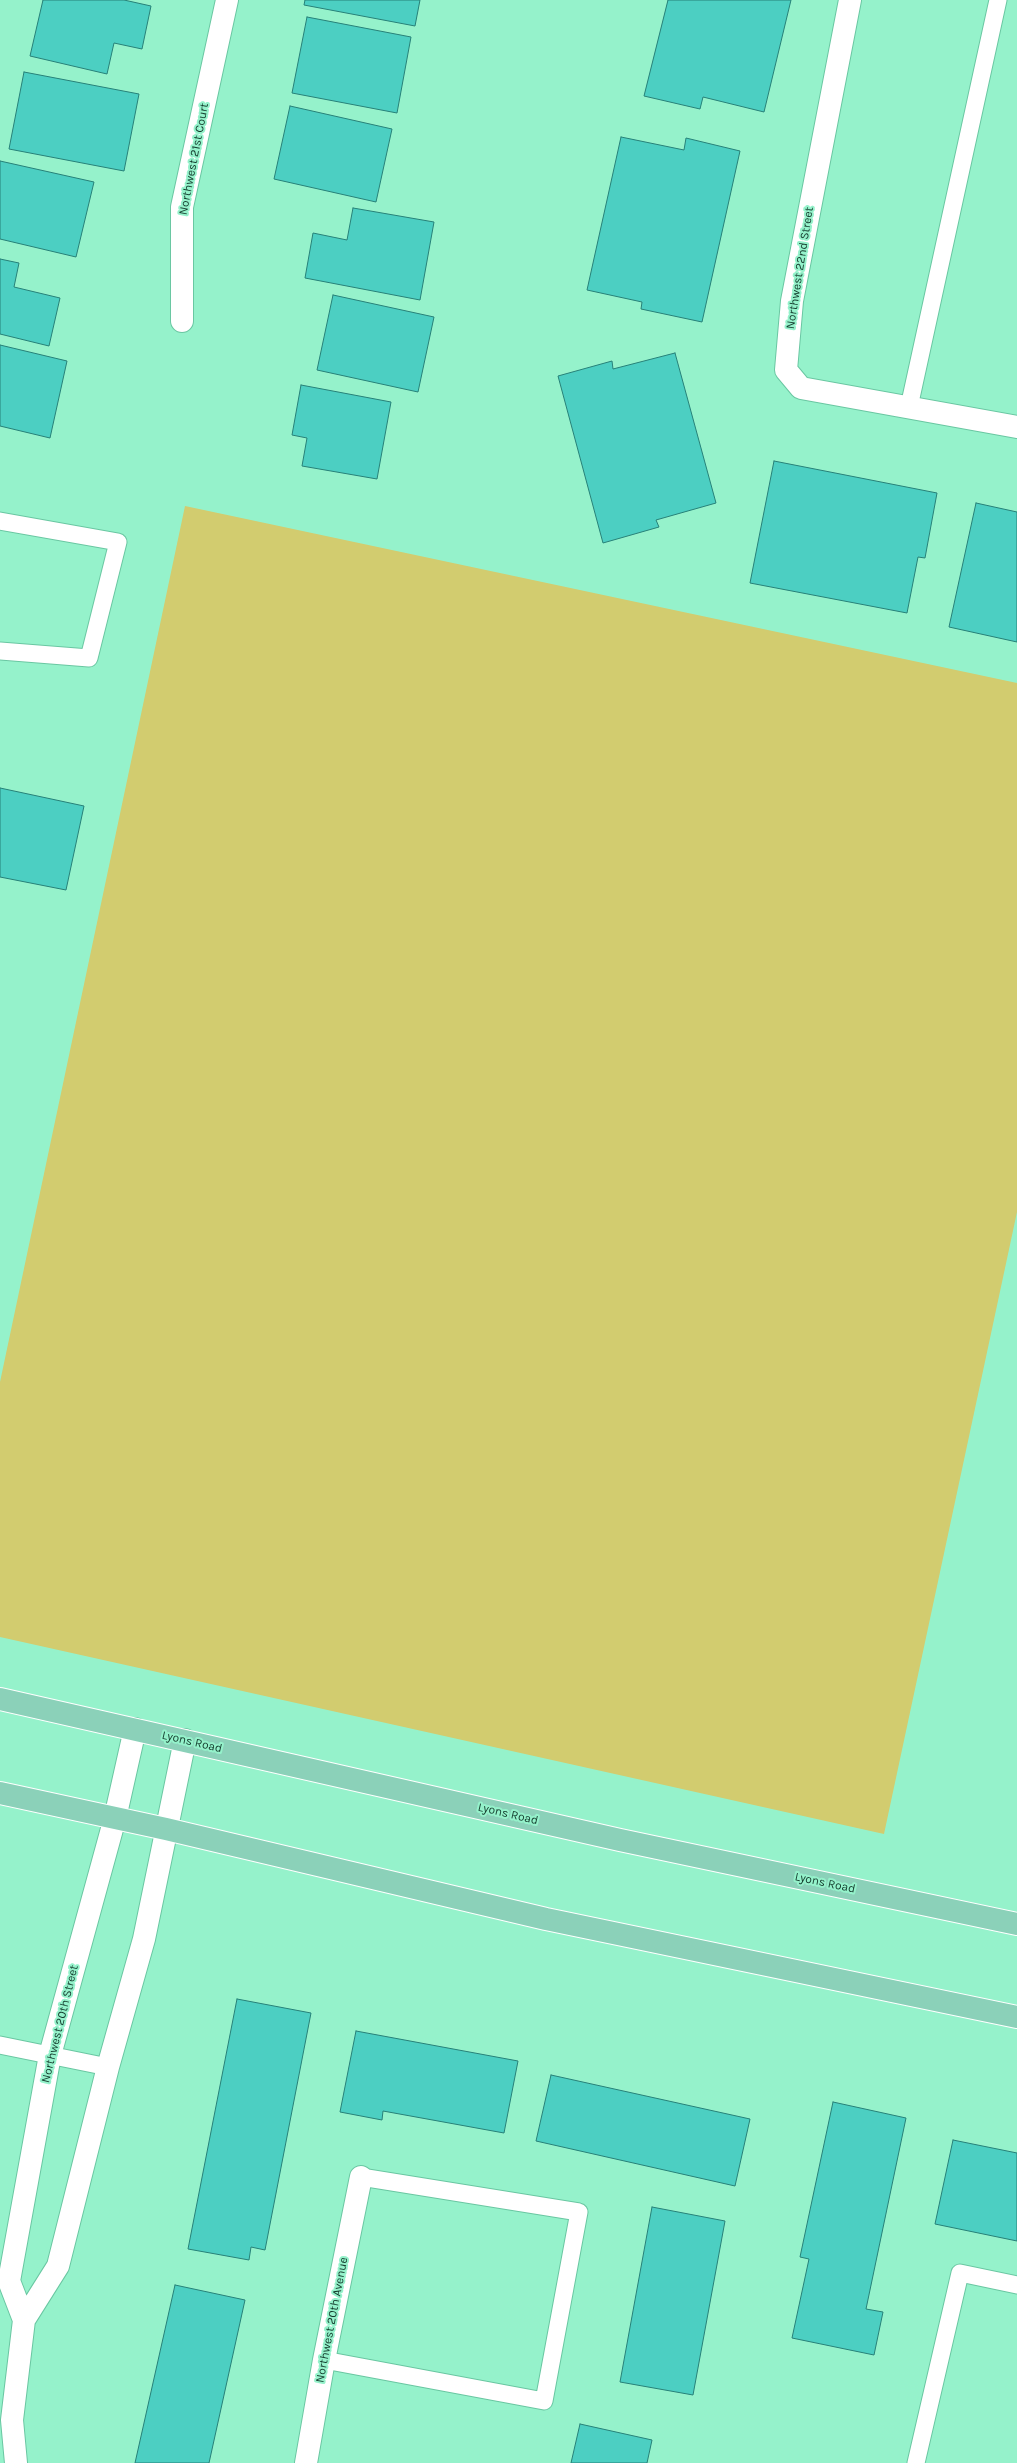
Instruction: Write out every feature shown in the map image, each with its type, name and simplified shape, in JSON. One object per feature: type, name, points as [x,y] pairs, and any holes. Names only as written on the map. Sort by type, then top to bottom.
[{"type":"main road","name":"Lyons Road","points":[[0,1699],[620,1840],[1017,1924]]},
{"type":"main road","points":[[0,1793],[166,1829],[546,1919],[1017,2017]]},
{"type":"street","name":"Northwest 21st Court","points":[[182,321],[182,207],[227,0]]},
{"type":"street","name":"Northwest 22nd Street","points":[[850,0],[792,301],[786,370],[801,388],[1017,427]]},
{"type":"street","name":"Northwest 20th Street","points":[[24,2320],[9,2281],[50,2055],[114,1818],[135,1729]]},
{"type":"street","name":"Northwest 20th Street","points":[[16,2463],[12,2420],[24,2320],[58,2266],[108,2067],[144,1939],[185,1740]]},
{"type":"street","name":"Northwest 20th Avenue","points":[[306,2463],[324,2360],[361,2177]]},
{"type":"lane","points":[[909,407],[998,0]]},
{"type":"lane","points":[[0,521],[118,542],[89,658],[0,651]]},
{"type":"lane","points":[[0,2045],[108,2067]]},
{"type":"lane","points":[[324,2360],[544,2401],[578,2212],[361,2177]]},
{"type":"lane","points":[[916,2463],[960,2273],[1017,2285]]},
{"type":"shaded area","points":[[185,506],[1017,683],[1017,1212],[884,1834],[0,1637],[0,1382]]},
{"type":"building","points":[[43,0],[124,0],[151,6],[142,49],[114,43],[107,74],[30,56]]},
{"type":"building","points":[[305,0],[420,0],[415,26],[304,5]]},
{"type":"building","points":[[668,0],[791,0],[764,112],[703,97],[700,109],[644,96]]},
{"type":"building","points":[[307,17],[411,37],[397,113],[292,93]]},
{"type":"building","points":[[24,72],[139,94],[124,171],[9,149]]},
{"type":"building","points":[[290,106],[392,129],[376,202],[274,179]]},
{"type":"building","points":[[621,137],[684,150],[686,138],[740,151],[702,322],[641,309],[642,302],[587,290]]},
{"type":"building","points":[[0,161],[94,182],[76,257],[0,239]]},
{"type":"building","points":[[353,208],[434,222],[420,300],[305,278],[313,233],[347,240]]},
{"type":"building","points":[[0,259],[19,263],[14,287],[60,298],[49,346],[0,334]]},
{"type":"building","points":[[333,295],[434,317],[418,392],[317,370]]},
{"type":"building","points":[[0,345],[67,361],[50,438],[0,426]]},
{"type":"building","points":[[675,353],[716,503],[656,520],[659,527],[603,543],[558,376],[612,361],[613,369]]},
{"type":"building","points":[[301,385],[391,402],[377,479],[302,466],[307,438],[292,435]]},
{"type":"building","points":[[774,461],[937,493],[925,558],[918,557],[907,613],[750,583]]},
{"type":"building","points":[[976,503],[1017,512],[1017,642],[949,627]]},
{"type":"building","points":[[0,788],[84,806],[66,890],[0,877]]},
{"type":"building","points":[[237,1999],[311,2013],[265,2250],[251,2247],[249,2260],[188,2249]]},
{"type":"building","points":[[356,2031],[518,2061],[504,2133],[383,2111],[382,2120],[340,2112]]},
{"type":"building","points":[[551,2075],[750,2119],[735,2186],[536,2141]]},
{"type":"building","points":[[833,2102],[906,2118],[866,2309],[883,2312],[874,2355],[792,2338],[809,2259],[800,2257]]},
{"type":"building","points":[[953,2140],[1017,2153],[1017,2241],[935,2224]]},
{"type":"building","points":[[652,2207],[725,2221],[693,2395],[620,2382]]},
{"type":"building","points":[[175,2285],[245,2300],[209,2463],[135,2463]]},
{"type":"building","points":[[580,2424],[652,2440],[647,2463],[571,2463]]}]
